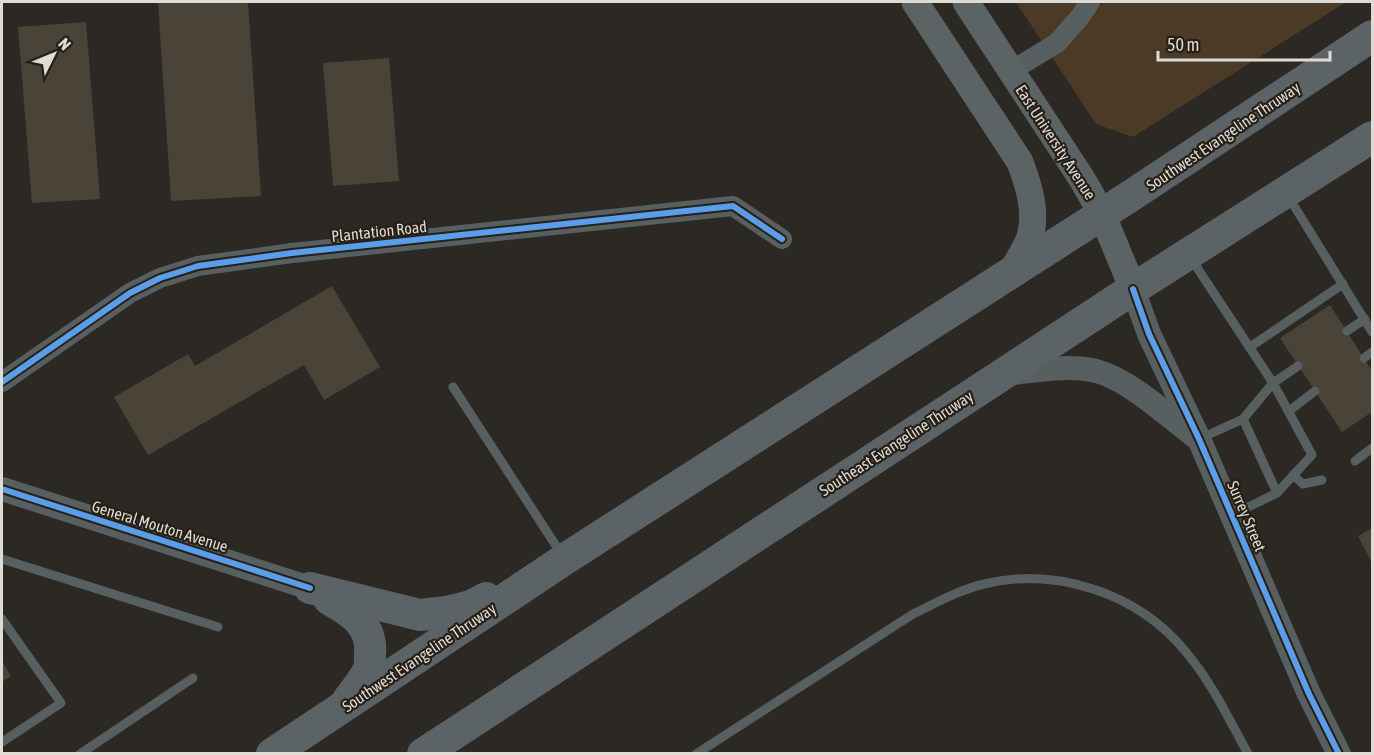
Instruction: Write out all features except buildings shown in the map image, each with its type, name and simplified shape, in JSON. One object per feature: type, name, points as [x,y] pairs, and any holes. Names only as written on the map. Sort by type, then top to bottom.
[{"type":"highway","name":"Southwest Evangeline Thruway","points":[[1102,214],[1372,36]]},
{"type":"highway","name":"Southeast Evangeline Thruway","points":[[423,753],[1002,374],[1372,137]]},
{"type":"highway","points":[[310,588],[420,615],[471,606],[565,559],[1102,214]]},
{"type":"highway","name":"Southwest Evangeline Thruway","points":[[272,753],[565,559]]},
{"type":"highway","points":[[310,588],[351,612],[362,621],[367,629],[371,648],[369,668],[344,706]]},
{"type":"main road","points":[[915,2],[1020,162],[1030,188],[1033,212],[1029,239],[1011,273]]},
{"type":"main road","name":"East University Avenue","points":[[966,2],[1082,179],[1102,214],[1133,289]]},
{"type":"street","points":[[1011,71],[1057,43],[1090,2]]},
{"type":"street","name":"Plantation Road","points":[[2,382],[130,293],[160,278],[198,266],[292,253],[733,206],[782,239]]},
{"type":"street","name":"Surrey Street","points":[[1133,289],[1149,334],[1199,439],[1309,694],[1339,753]]},
{"type":"street","points":[[1002,374],[1066,369],[1093,370],[1118,380],[1140,394],[1199,439]]},
{"type":"street","name":"General Mouton Avenue","points":[[2,489],[310,588]]},
{"type":"lane","points":[[1286,192],[1372,332]]},
{"type":"lane","points":[[1188,254],[1273,383],[1312,454],[1277,492],[1232,515]]},
{"type":"lane","points":[[1250,347],[1343,284]]},
{"type":"lane","points":[[1347,331],[1365,319]]},
{"type":"lane","points":[[1199,439],[1243,419],[1273,383],[1298,366]]},
{"type":"lane","points":[[453,387],[565,559]]},
{"type":"lane","points":[[1289,411],[1315,391]]},
{"type":"lane","points":[[1243,419],[1277,492]]},
{"type":"lane","points":[[1355,461],[1372,448]]},
{"type":"lane","points":[[1293,475],[1303,484],[1322,480]]},
{"type":"lane","points":[[2,560],[218,627]]},
{"type":"lane","points":[[696,753],[913,614],[948,596],[984,584],[1022,578],[1060,580],[1095,590],[1128,603],[1159,623],[1185,650],[1209,682],[1248,753]]},
{"type":"lane","points":[[2,619],[61,703],[2,742]]},
{"type":"lane","points":[[80,753],[193,678]]},
{"type":"shaded area","points":[[1016,2],[1346,2],[1133,137],[1096,124]]},
{"type":"cycle path","points":[[2,382],[130,293],[160,278],[198,266],[292,253],[733,206],[782,239]]},
{"type":"cycle path","points":[[1133,289],[1149,334],[1199,439],[1309,694],[1339,754]]},
{"type":"cycle path","points":[[2,489],[310,588]]}]
